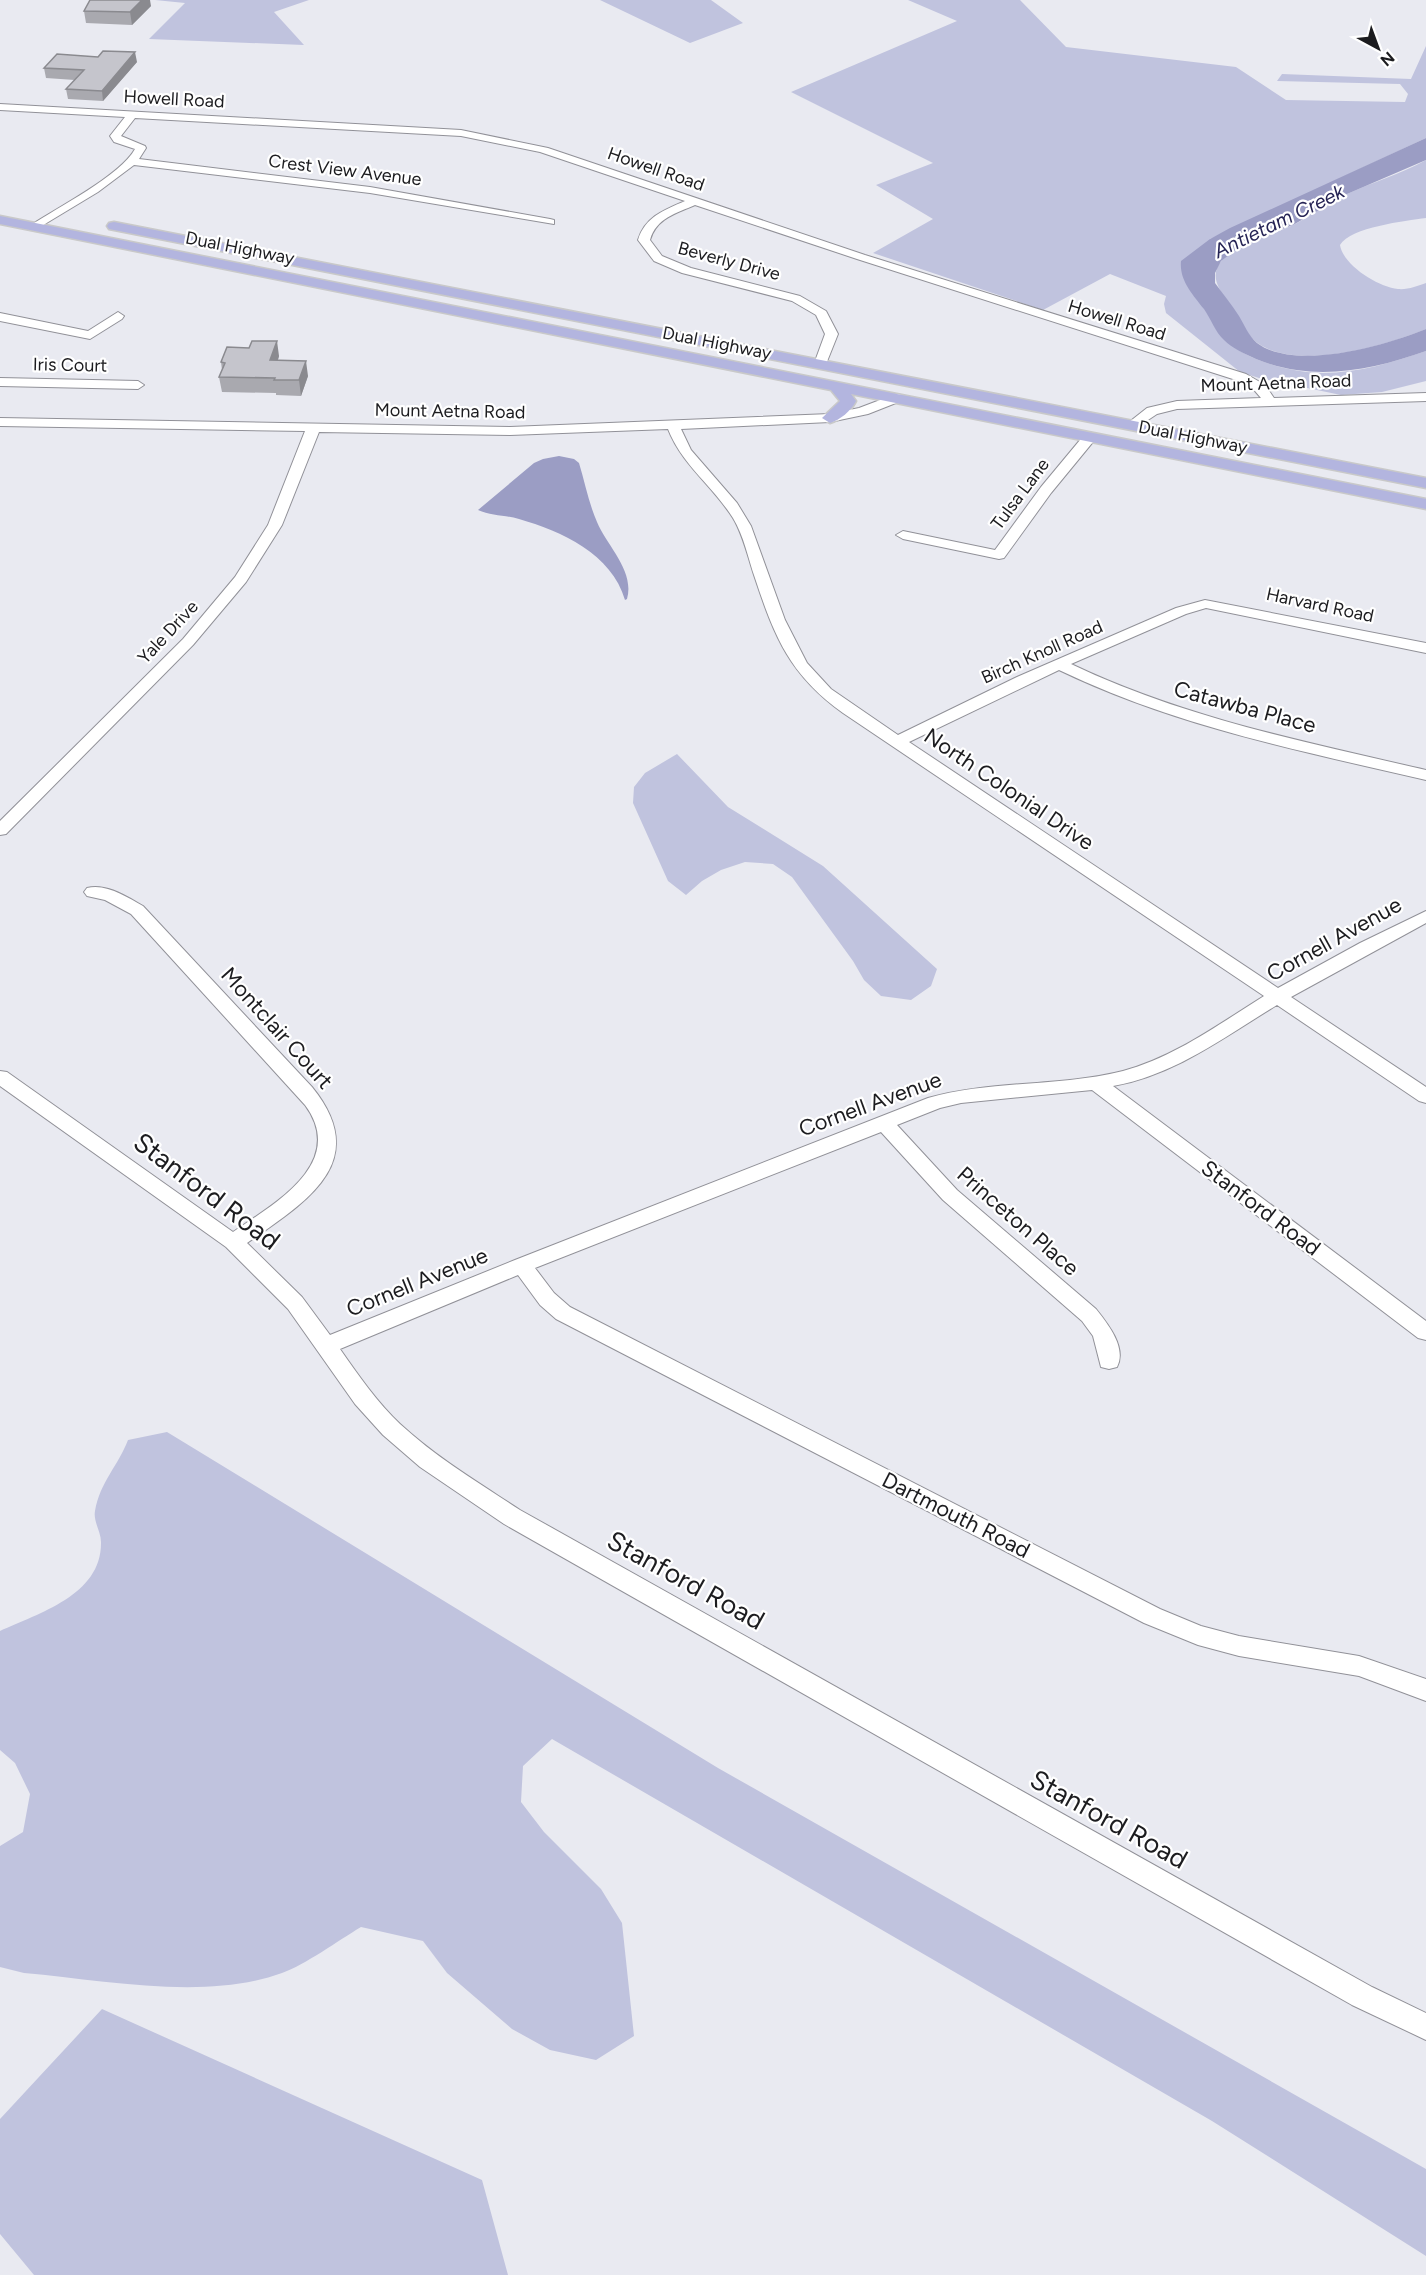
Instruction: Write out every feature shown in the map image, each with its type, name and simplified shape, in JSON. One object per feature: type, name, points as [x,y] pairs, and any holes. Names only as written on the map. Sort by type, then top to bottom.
[{"type":"main road","points":[[33,210],[78,219]]},
{"type":"main road","name":"Dual Highway","points":[[0,220],[1426,504]]},
{"type":"main road","name":"Dual Highway","points":[[102,223],[1426,483]]},
{"type":"main road","points":[[601,339],[632,339],[796,372],[809,371],[820,364]]},
{"type":"main road","points":[[830,418],[848,401],[836,386]]},
{"type":"main road","points":[[896,398],[905,394],[922,392],[1036,414],[1084,416]]},
{"type":"main road","points":[[1086,436],[1120,433],[1133,426]]},
{"type":"main road","points":[[1154,449],[1165,432]]},
{"type":"street","name":"Howell Road","points":[[0,107],[484,136],[544,150],[1013,306],[1241,377],[1260,388],[1270,401]]},
{"type":"street","points":[[34,227],[134,162],[141,148],[118,140],[115,136],[132,115]]},
{"type":"street","name":"Crest View Avenue","points":[[134,162],[370,190],[550,222]]},
{"type":"street","name":"Beverly Drive","points":[[694,201],[648,226],[644,240],[650,254],[689,272],[770,291],[810,305],[826,318],[830,327],[829,351],[820,364]]},
{"type":"street","points":[[0,316],[90,335],[118,316]]},
{"type":"street","points":[[1241,377],[1320,399]]},
{"type":"street","name":"Iris Court","points":[[0,382],[138,385]]},
{"type":"street","name":"Mount Aetna Road","points":[[1133,426],[1152,411],[1162,407],[1320,399],[1426,397]]},
{"type":"street","name":"Mount Aetna Road","points":[[0,422],[521,430],[673,426],[830,418],[864,411],[896,398]]},
{"type":"street","name":"Yale Drive","points":[[0,830],[188,642],[241,579],[275,525],[314,426]]},
{"type":"street","name":"North Colonial Drive","points":[[673,426],[676,438],[686,452],[740,518],[747,531],[764,584],[804,671],[816,684],[897,742],[1426,1096]]},
{"type":"street","name":"Tulsa Lane","points":[[903,535],[999,555],[1086,436]]},
{"type":"street","name":"Birch Knoll Road","points":[[897,742],[1022,680],[1180,611],[1205,604]]},
{"type":"street","name":"Harvard Road","points":[[1205,604],[1243,609],[1426,648]]},
{"type":"street","name":"Catawba Place","points":[[1059,664],[1121,694],[1212,725],[1426,775]]},
{"type":"street","name":"Montclair Court","points":[[93,892],[111,896],[137,910],[305,1092],[320,1112],[326,1128],[328,1143],[324,1162],[310,1184],[233,1242]]},
{"type":"street","name":"Cornell Avenue","points":[[325,1346],[522,1265],[884,1122],[966,1094],[1096,1083],[1122,1079],[1150,1070],[1185,1052],[1278,996],[1426,916]]},
{"type":"street","name":"Stanford Road","points":[[0,1077],[233,1242],[295,1304],[363,1398],[391,1429],[428,1461],[475,1494],[1362,1996],[1426,2027]]},
{"type":"street","name":"Stanford Road","points":[[1096,1083],[1426,1332]]},
{"type":"street","name":"Princeton Place","points":[[884,1122],[950,1195],[1089,1315],[1101,1328],[1109,1345],[1109,1360]]},
{"type":"street","name":"Dartmouth Road","points":[[522,1265],[547,1299],[563,1313],[1152,1616],[1198,1635],[1239,1646],[1359,1666],[1426,1690]]},
{"type":"shaded area","points":[[155,0],[309,0],[274,12],[304,45],[149,39],[185,3]]},
{"type":"shaded area","points":[[600,0],[711,0],[743,23],[690,43]]},
{"type":"shaded area","points":[[908,0],[1020,0],[1066,47],[1236,67],[1286,100],[1405,102],[1408,94],[1400,84],[1277,81],[1282,74],[1411,79],[1426,46],[1426,138],[1210,239],[1209,282],[1212,321],[1219,334],[1244,353],[1293,370],[1336,373],[1376,366],[1426,351],[1426,381],[1382,392],[1341,395],[1259,378],[1240,372],[1166,313],[1164,304],[1166,296],[1110,274],[1043,310],[873,253],[933,219],[876,185],[933,163],[791,92],[957,21]]},
{"type":"shaded area","points":[[1426,160],[1426,218],[1367,229],[1346,239],[1340,245],[1354,267],[1381,284],[1401,289],[1426,283],[1426,329],[1366,348],[1319,356],[1276,352],[1254,340],[1220,290],[1216,280],[1216,270],[1222,260],[1237,247],[1291,226],[1340,198]]},
{"type":"shaded area","points":[[677,754],[728,807],[823,866],[937,969],[931,986],[911,1000],[881,996],[864,980],[853,961],[792,877],[773,864],[745,862],[721,870],[702,881],[686,895],[668,881],[633,803],[634,787],[645,773]]},
{"type":"shaded area","points":[[167,1432],[718,1768],[1426,2169],[1426,2256],[1212,2121],[552,1739],[523,1766],[521,1802],[544,1832],[601,1889],[622,1923],[634,2036],[596,2060],[550,2050],[512,2029],[447,1973],[423,1941],[361,1927],[282,1973],[221,1986],[154,1986],[24,1973],[0,1967],[0,1846],[23,1832],[30,1794],[15,1763],[0,1750],[0,1631],[66,1600],[91,1576],[99,1560],[101,1542],[95,1511],[105,1483],[128,1440]]},
{"type":"shaded area","points":[[102,2009],[482,2180],[508,2275],[34,2275],[0,2234],[0,2119]]},
{"type":"water","name":"Antietam Creek","points":[[1426,138],[1426,160],[1347,194],[1293,225],[1245,243],[1221,261],[1215,273],[1215,283],[1254,340],[1274,351],[1317,356],[1341,353],[1388,342],[1426,329],[1426,351],[1384,364],[1320,372],[1277,366],[1256,359],[1224,340],[1188,287],[1182,275],[1181,261],[1210,239],[1230,228]]},
{"type":"water","points":[[559,456],[574,459],[579,463],[597,522],[624,569],[628,589],[625,600],[609,570],[583,547],[535,524],[478,510],[534,463]]},
{"type":"building","points":[[90,0],[142,0],[130,12],[84,11]]},
{"type":"building","points":[[103,51],[135,52],[102,91],[66,89],[84,70],[44,68],[57,54],[98,57]]},
{"type":"building","points":[[252,341],[277,341],[270,360],[306,361],[299,380],[219,377],[225,363],[221,362],[227,347],[249,348]]}]
